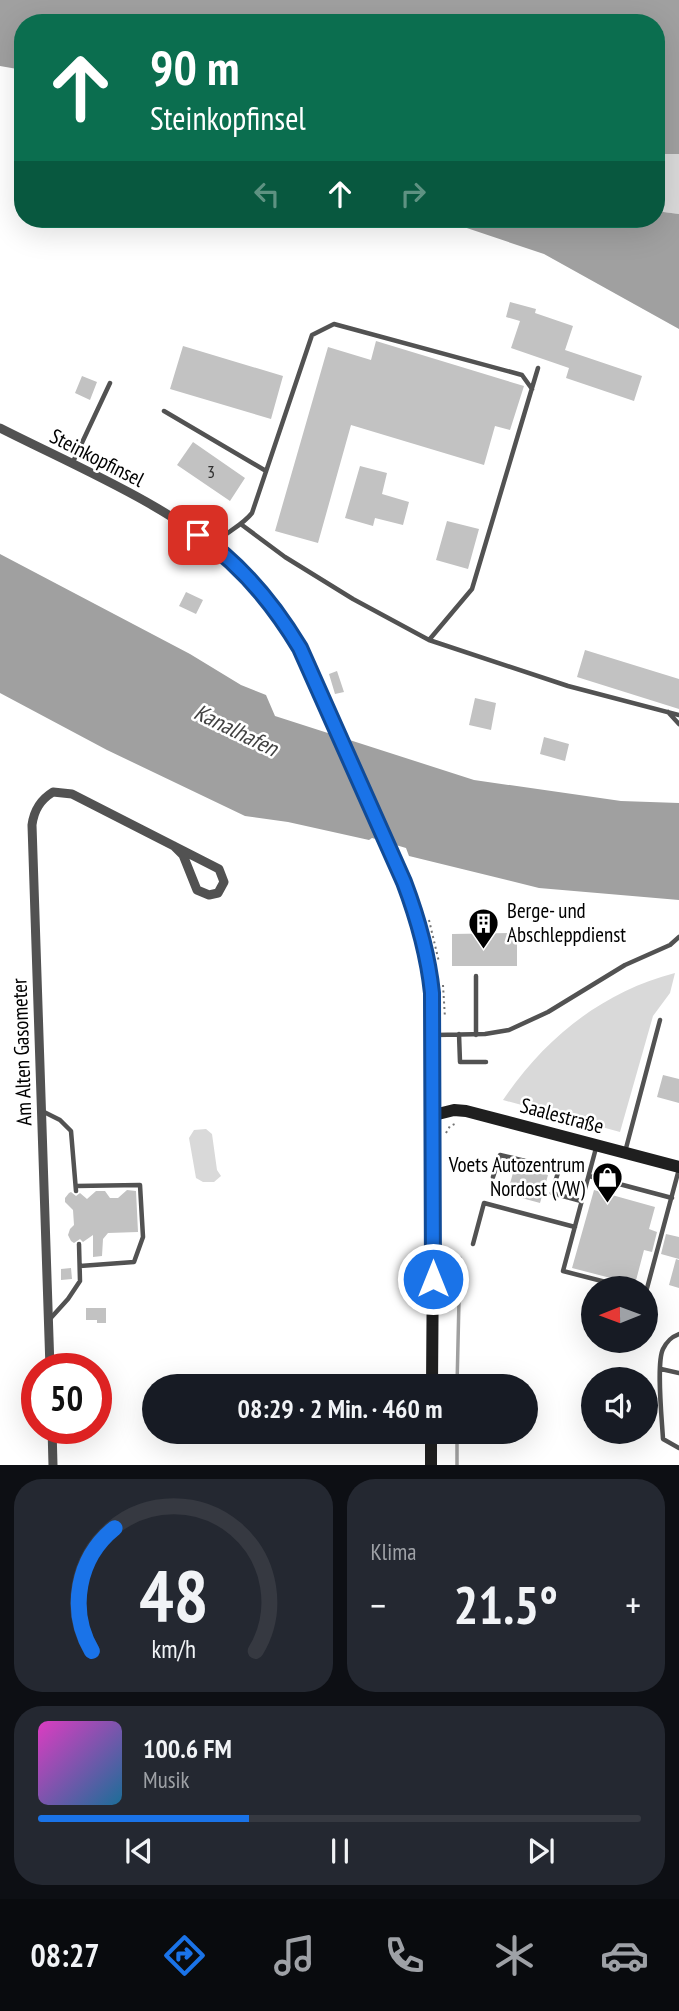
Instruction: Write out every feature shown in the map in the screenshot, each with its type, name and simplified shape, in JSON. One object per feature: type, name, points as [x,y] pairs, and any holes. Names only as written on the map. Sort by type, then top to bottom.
[{"type":"main road","name":"Saalestraße","points":[[434,1115],[454,1110],[466,1111],[679,1167]]},
{"type":"main road","points":[[432,1374],[434,1115]]},
{"type":"main road","points":[[431,1444],[431,1465]]},
{"type":"street","name":"Steinkopfinsel","points":[[0,428],[161,512],[213,545],[253,581],[285,622],[327,706],[418,919],[432,993],[434,1115]]},
{"type":"street","name":"Am Alten Gasometer","points":[[49,1353],[32,825],[36,809],[53,792],[67,793],[174,846],[219,869],[224,882],[219,893],[209,895],[197,890],[183,855],[174,846]]},
{"type":"street","points":[[52,1444],[53,1465]]},
{"type":"lane","points":[[213,545],[222,535],[242,525],[252,513],[312,335],[334,324],[522,375],[532,389]]},
{"type":"lane","points":[[429,640],[472,589],[538,368]]},
{"type":"lane","points":[[71,465],[110,383]]},
{"type":"lane","points":[[164,411],[266,471]]},
{"type":"lane","points":[[242,525],[285,557],[429,640],[568,686],[679,715]]},
{"type":"lane","points":[[667,711],[679,724]]},
{"type":"lane","points":[[434,1035],[501,1032],[531,1020],[605,976],[679,937]]},
{"type":"lane","points":[[476,976],[476,1035]]},
{"type":"lane","points":[[625,1153],[660,1020]]},
{"type":"lane","points":[[459,1034],[460,1062],[486,1062]]},
{"type":"lane","points":[[41,1111],[60,1120],[71,1131],[76,1188],[141,1185],[143,1237],[134,1262],[80,1266]]},
{"type":"lane","points":[[582,1276],[563,1271],[597,1145]]},
{"type":"lane","points":[[493,1177],[500,1155],[559,1169],[552,1193],[582,1201]]},
{"type":"lane","points":[[651,1276],[679,1167]]},
{"type":"lane","points":[[589,1176],[673,1198]]},
{"type":"lane","points":[[473,1244],[484,1203],[575,1227]]},
{"type":"lane","points":[[48,1321],[79,1283],[79,1244]]},
{"type":"lane","points":[[679,1334],[670,1338],[661,1351],[663,1439],[679,1448]]},
{"type":"lane","points":[[661,1369],[679,1373]]},
{"type":"path","points":[[443,1137],[450,1126],[463,1120]]},
{"type":"shaded area","points":[[665,154],[679,154],[679,214],[665,212]]},
{"type":"shaded area","points":[[675,973],[670,993],[653,1016],[620,1132],[503,1100],[537,1057],[577,1020],[623,992]]},
{"type":"shaded area","points":[[206,1129],[212,1134],[217,1170],[221,1176],[214,1182],[203,1182],[196,1178],[189,1138],[194,1130]]},
{"type":"water","points":[[0,0],[679,0],[679,154],[665,154],[665,14],[14,14],[14,68],[0,66]]},
{"type":"water","points":[[665,212],[679,214],[679,329],[544,254],[467,228],[665,228]]},
{"type":"water","name":"Kanalhafen","points":[[0,554],[190,654],[241,685],[266,695],[275,716],[474,780],[621,801],[679,803],[679,900],[539,888],[409,856],[406,848],[372,838],[369,840],[288,822],[245,816],[107,750],[0,693]]},
{"type":"building","points":[[510,302],[536,309],[535,313],[573,326],[565,350],[642,376],[634,401],[566,378],[569,368],[511,348],[520,321],[506,317]]},
{"type":"building","points":[[376,341],[524,386],[510,430],[495,426],[484,465],[351,425],[318,543],[275,531],[328,347],[371,360]]},
{"type":"building","points":[[183,346],[283,376],[271,419],[170,389]]},
{"type":"building","points":[[82,376],[97,382],[90,400],[75,393]]},
{"type":"building","points":[[193,442],[245,478],[230,501],[177,465]]},
{"type":"building","points":[[360,466],[387,473],[382,494],[409,502],[403,525],[375,518],[373,526],[345,518]]},
{"type":"building","points":[[447,521],[479,529],[468,569],[436,560]]},
{"type":"building","points":[[186,592],[203,600],[196,614],[179,606]]},
{"type":"building","points":[[585,650],[679,679],[679,709],[577,677]]},
{"type":"building","points":[[337,671],[344,692],[335,694],[329,674]]},
{"type":"building","points":[[475,698],[496,703],[491,730],[469,725]]},
{"type":"building","points":[[544,737],[569,744],[565,761],[540,754]]},
{"type":"building","name":"Berge- und Abschleppdienst","points":[[517,933],[517,966],[452,966],[452,934]]},
{"type":"building","points":[[663,1075],[679,1079],[679,1103],[657,1097]]},
{"type":"building","points":[[515,1166],[548,1175],[540,1203],[507,1194]]},
{"type":"building","points":[[127,1190],[136,1191],[138,1232],[108,1233],[103,1239],[102,1256],[93,1257],[93,1235],[83,1242],[80,1239],[74,1243],[71,1241],[68,1235],[74,1225],[73,1210],[65,1202],[69,1193],[76,1196],[80,1193],[87,1199],[96,1191],[105,1191],[110,1198],[118,1198]]},
{"type":"building","points":[[594,1190],[655,1207],[649,1229],[657,1232],[652,1252],[644,1250],[637,1276],[603,1276],[572,1268]]},
{"type":"building","points":[[666,1234],[679,1237],[679,1259],[661,1254]]},
{"type":"building","points":[[676,1259],[679,1260],[679,1288],[669,1285]]},
{"type":"building","points":[[71,1268],[72,1279],[61,1280],[61,1269]]},
{"type":"building","points":[[86,1308],[106,1308],[106,1323],[86,1320]]},
{"type":"waterway","points":[[457,1374],[460,1258]]},
{"type":"waterway","points":[[457,1444],[457,1465]]},
{"type":"place","name":"Berge- und Abschleppdienst","points":[[484,950]]},
{"type":"place","name":"Voets Autozentrum Nordost (VW)","points":[[608,1204]]},
{"type":"route","points":[[198,535],[234,562],[253,581],[285,622],[300,648],[315,677],[418,919],[429,968],[434,1035],[433,1279]]}]
